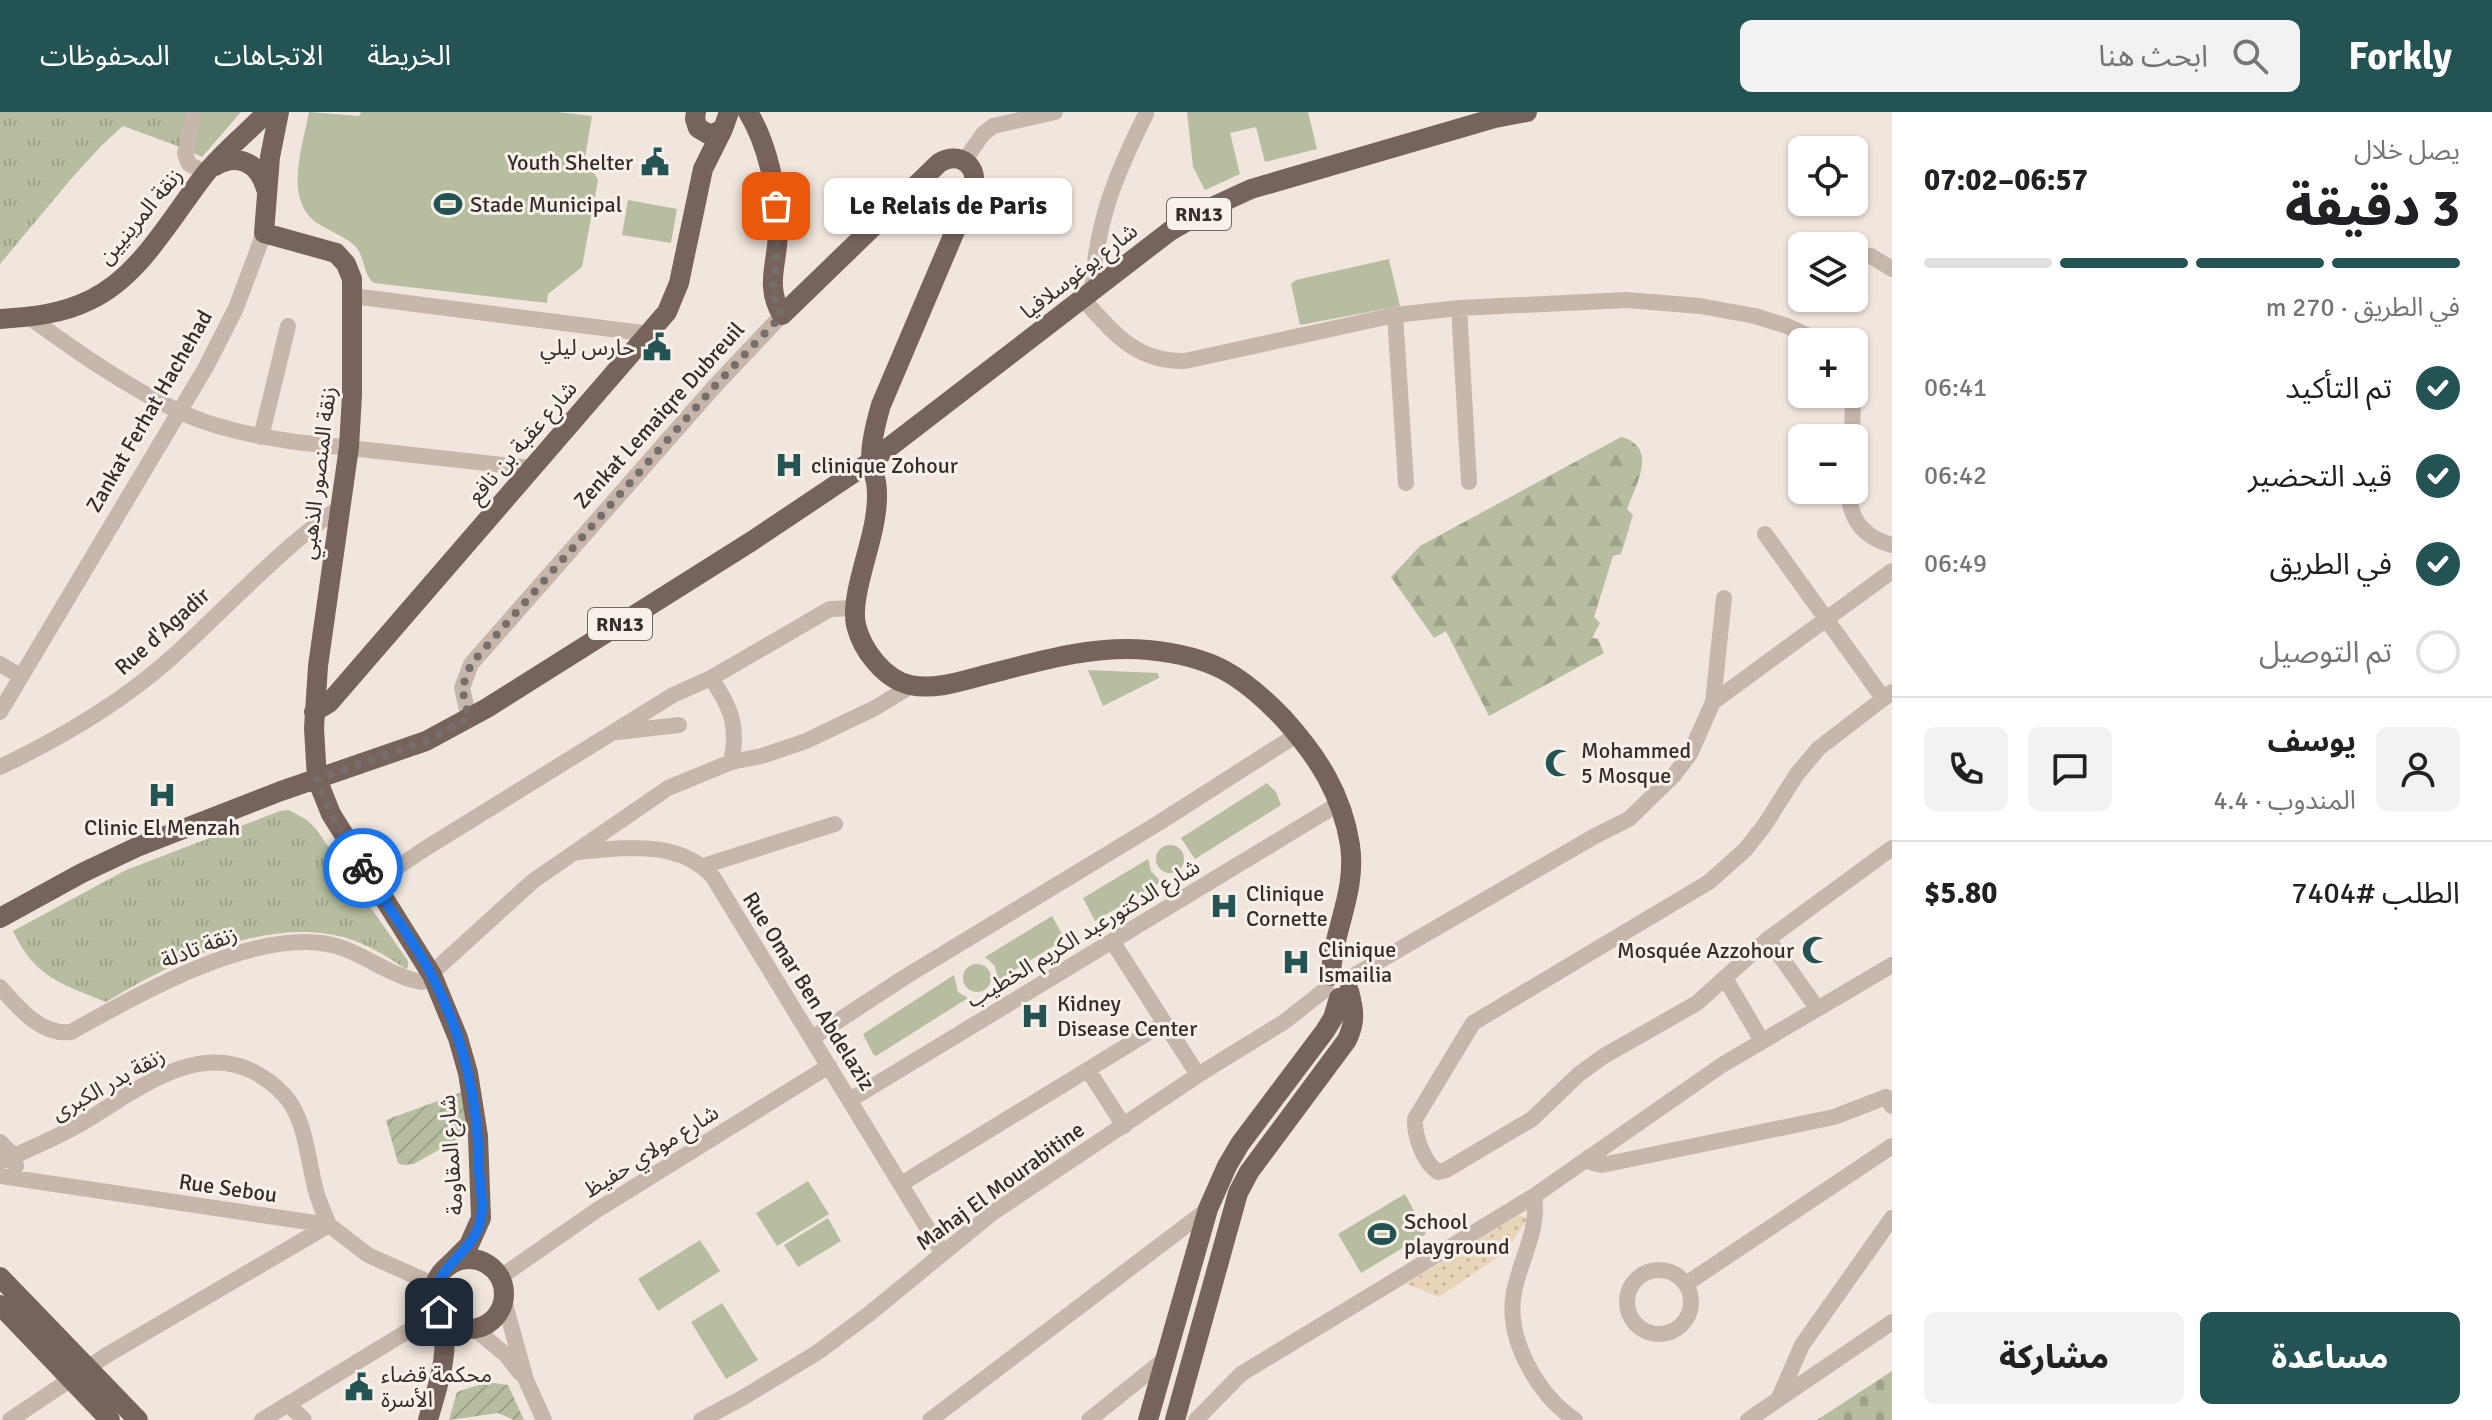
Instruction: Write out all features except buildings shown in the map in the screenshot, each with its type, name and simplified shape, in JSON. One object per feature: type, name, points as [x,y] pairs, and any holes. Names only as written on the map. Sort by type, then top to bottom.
[{"type":"main road","name":"زنقة المرينيين","points":[[0,319],[29,317],[73,307],[107,290],[136,264],[208,172],[267,112]]},
{"type":"main road","name":"Zankat Ferhat Hachehad","points":[[264,233],[270,157],[279,112]]},
{"type":"main road","points":[[748,112],[766,160],[776,206],[777,250],[772,293],[782,315],[939,163],[951,158],[964,161],[973,171],[975,184],[881,405],[870,462],[876,484],[877,506],[874,531],[854,608],[860,636],[886,674],[911,686],[946,685],[1099,650],[1145,649],[1182,655],[1221,667],[1256,689],[1298,734],[1324,768],[1340,803],[1351,849],[1351,882],[1333,1018],[1227,1166],[1208,1209],[1148,1420]]},
{"type":"main road","name":"شارع يوغوسلافيا","points":[[870,462],[1170,231],[1212,207],[1251,189],[1495,118],[1527,112]]},
{"type":"main road","points":[[696,118],[701,132],[710,135],[726,121]]},
{"type":"main road","points":[[696,118],[703,169]]},
{"type":"main road","points":[[703,169],[726,121]]},
{"type":"main road","points":[[208,172],[223,161],[243,160],[259,172],[267,194]]},
{"type":"main road","name":"شارع عقبة بن نافع","points":[[314,712],[329,703],[667,312],[676,294],[703,169]]},
{"type":"main road","name":"زنقة المنصور الذهبي","points":[[264,233],[336,253],[350,271],[353,296],[349,447],[314,712],[317,779]]},
{"type":"main road","name":"RN13","points":[[0,918],[137,847],[426,741],[469,718],[752,541],[870,462]]},
{"type":"main road","name":"شارع المقاومة","points":[[317,779],[331,814],[432,975],[458,1038],[471,1084],[478,1136],[481,1218],[469,1245],[448,1266]]},
{"type":"main road","points":[[1175,1420],[1238,1193],[1249,1172],[1347,1040],[1355,1017],[1339,986]]},
{"type":"main road","points":[[445,1359],[458,1342],[497,1314],[499,1282],[481,1218]]},
{"type":"main road","points":[[428,1420],[445,1359],[445,1337],[435,1303],[435,1285],[448,1266],[472,1260],[480,1262],[499,1282]]},
{"type":"main road","points":[[0,1277],[79,1374],[110,1420]]},
{"type":"main road","points":[[0,1305],[79,1374],[138,1420]]},
{"type":"main road","points":[[440,1313],[452,1325],[475,1329]]},
{"type":"street","points":[[194,112],[185,154],[189,164],[208,172]]},
{"type":"street","points":[[964,161],[983,134],[993,126],[1055,112]]},
{"type":"street","points":[[1146,114],[1109,192],[1087,294],[1119,338],[1163,361],[1185,361],[1395,315],[1459,308],[1627,300],[1700,306],[1788,328]]},
{"type":"street","name":"Zankat Ferhat Hachehad","points":[[0,712],[224,333],[264,233]]},
{"type":"street","points":[[1871,256],[1892,269]]},
{"type":"street","points":[[353,296],[650,334]]},
{"type":"street","points":[[1459,308],[1469,482]]},
{"type":"street","name":"Zenkat Lemaiqre Dubreuil","points":[[469,718],[462,688],[471,664],[714,387],[782,315]]},
{"type":"street","points":[[1395,315],[1406,483]]},
{"type":"street","points":[[29,317],[101,367],[178,411],[261,437],[531,468]]},
{"type":"street","points":[[261,437],[288,326]]},
{"type":"street","points":[[1849,504],[1855,522],[1871,538],[1892,545]]},
{"type":"street","name":"Rue d'Agadir","points":[[0,767],[68,732],[148,677],[263,569],[310,528],[339,508]]},
{"type":"street","points":[[1765,534],[1826,621],[1887,695],[1819,748],[1797,774],[1745,850],[1709,882],[1473,1023],[1415,1119],[1416,1135],[1432,1168],[1438,1172],[1446,1170],[1523,1126],[1590,1066],[1697,1003],[1768,939],[1892,848]]},
{"type":"street","points":[[1713,702],[1892,571]]},
{"type":"street","points":[[1713,702],[1724,598]]},
{"type":"street","points":[[373,884],[673,695],[711,678],[830,609],[854,608]]},
{"type":"street","points":[[0,664],[20,676]]},
{"type":"street","points":[[711,678],[725,698],[733,720],[736,742],[731,762]]},
{"type":"street","points":[[432,975],[533,881],[668,788],[731,762],[762,756],[806,741],[875,708],[911,686]]},
{"type":"street","name":"Mahaj El Mourabitine","points":[[701,1420],[818,1352],[991,1214],[1198,1075],[1339,986],[1629,819],[1654,797],[1683,764],[1713,702]]},
{"type":"street","points":[[611,733],[679,725]]},
{"type":"street","points":[[812,1038],[1298,734]]},
{"type":"street","name":"شارع الدكتورعبد الكريم الخطيب","points":[[850,1100],[1340,803]]},
{"type":"street","points":[[577,852],[626,849],[674,851],[703,866],[835,824]]},
{"type":"street","name":"Rue Omar Ben Abdelaziz","points":[[703,866],[713,877],[942,1252]]},
{"type":"street","points":[[1768,939],[1817,1008]]},
{"type":"street","points":[[1112,941],[1198,1075]]},
{"type":"street","name":"زنقة تادلة","points":[[0,987],[23,1012],[44,1027],[63,1033],[71,1032],[192,970],[279,945],[320,943],[343,948],[415,981],[422,982],[432,975]]},
{"type":"street","points":[[1196,1420],[1241,1374],[1534,1196],[1722,1065],[1892,965]]},
{"type":"street","points":[[1725,978],[1762,1041]]},
{"type":"street","points":[[901,1184],[1164,1023]]},
{"type":"street","name":"زنقة بدر الكبرى","points":[[7,1159],[82,1123],[172,1071],[204,1063],[240,1066],[268,1080],[291,1104],[301,1126],[317,1194],[329,1225]]},
{"type":"street","name":"شارع مولاي حفيظ","points":[[499,1282],[597,1210],[829,1066]]},
{"type":"street","points":[[1088,1070],[1124,1126]]},
{"type":"street","points":[[1589,1157],[1593,1163],[1602,1165],[1834,1117],[1890,1098]]},
{"type":"street","points":[[0,1142],[19,1179]]},
{"type":"street","points":[[1686,1284],[1892,1146]]},
{"type":"street","name":"Rue Sebou","points":[[0,1176],[329,1225],[368,1255],[435,1285]]},
{"type":"street","points":[[1534,1196],[1534,1222],[1514,1293],[1516,1337],[1538,1382],[1550,1398],[1575,1420]]},
{"type":"street","points":[[930,1420],[1208,1209]]},
{"type":"street","points":[[1779,1398],[1802,1345],[1892,1218]]},
{"type":"street","points":[[10,1420],[79,1374],[329,1225]]},
{"type":"street","points":[[1659,1269],[1679,1276],[1686,1284],[1691,1296],[1691,1309],[1676,1330],[1651,1334],[1640,1329],[1631,1319],[1626,1308],[1626,1295],[1639,1275],[1659,1269]]},
{"type":"street","points":[[499,1282],[526,1380],[544,1420]]},
{"type":"street","points":[[262,1420],[440,1313]]},
{"type":"street","points":[[1748,1420],[1892,1322]]},
{"type":"street","points":[[475,1329],[506,1355],[526,1380]]},
{"type":"street","points":[[1089,1420],[1165,1359]]},
{"type":"street","points":[[289,1405],[304,1420]]},
{"type":"green space","points":[[0,112],[191,112],[180,147],[123,126],[71,179],[0,264]]},
{"type":"green space","points":[[200,112],[241,112],[202,157],[189,151]]},
{"type":"green space","name":"Stade Municipal","points":[[309,112],[359,116],[361,112],[558,112],[592,116],[585,157],[598,180],[582,267],[548,294],[547,303],[374,283],[354,245],[317,223],[307,213],[301,200],[298,171]]},
{"type":"green space","points":[[1187,112],[1308,112],[1317,149],[1265,162],[1256,127],[1230,133],[1240,174],[1205,190],[1193,167]]},
{"type":"green space","points":[[628,200],[677,209],[671,243],[622,235]]},
{"type":"green space","points":[[1389,259],[1400,306],[1300,325],[1291,284],[1296,280]]},
{"type":"green space","points":[[1621,437],[1633,442],[1639,449],[1642,467],[1627,509],[1633,515],[1621,554],[1613,556],[1594,617],[1600,623],[1592,638],[1598,639],[1604,653],[1489,716],[1446,631],[1434,638],[1391,577],[1420,546]]},
{"type":"green space","points":[[1088,670],[1158,673],[1159,678],[1103,706]]},
{"type":"green space","points":[[1267,783],[1276,792],[1281,805],[1195,859],[1181,838]]},
{"type":"green space","points":[[289,810],[316,829],[408,961],[406,969],[372,948],[344,937],[305,932],[275,934],[245,940],[186,960],[106,1002],[63,984],[40,969],[13,931],[126,870]]},
{"type":"green space","points":[[1170,845],[1180,849],[1184,859],[1180,869],[1170,873],[1160,869],[1156,859],[1160,849]]},
{"type":"green space","points":[[1148,859],[1151,871],[1161,882],[1095,921],[1083,898]]},
{"type":"green space","points":[[1052,916],[1065,939],[998,980],[995,966],[985,957]]},
{"type":"green space","points":[[977,964],[987,968],[991,978],[987,988],[977,992],[967,988],[963,978],[967,968]]},
{"type":"green space","points":[[954,975],[958,992],[968,998],[876,1056],[873,1054],[863,1034]]},
{"type":"green space","points":[[462,1092],[468,1127],[463,1136],[414,1164],[398,1163],[386,1120]]},
{"type":"green space","points":[[808,1181],[829,1214],[777,1246],[756,1213]]},
{"type":"green space","name":"School playground","points":[[1405,1194],[1426,1234],[1361,1273],[1338,1234]]},
{"type":"green space","points":[[828,1218],[841,1241],[798,1267],[784,1245]]},
{"type":"green space","points":[[700,1240],[720,1271],[658,1311],[638,1279]]},
{"type":"green space","points":[[722,1303],[758,1360],[726,1379],[691,1322]]},
{"type":"green space","points":[[1892,1371],[1892,1420],[1817,1420]]},
{"type":"green space","points":[[487,1382],[508,1385],[524,1420],[514,1420],[498,1413],[449,1420],[457,1392]]},
{"type":"sand","points":[[1519,1215],[1528,1219],[1504,1253],[1439,1297],[1406,1284]]},
{"type":"way so far","points":[[363,868],[331,814],[317,779],[426,741],[469,718],[462,688],[471,664],[714,387],[782,315],[772,293],[778,229],[776,206]]},
{"type":"place","name":"Youth Shelter","points":[[655,162]]},
{"type":"place","name":"Stade Municipal","points":[[448,204]]},
{"type":"place","name":"Le Relais de Paris","points":[[776,206]]},
{"type":"place","name":"حارس ليلي","points":[[657,347]]},
{"type":"place","name":"clinique Zohour","points":[[789,465]]},
{"type":"place","name":"Mohammed 5 Mosque","points":[[1559,763]]},
{"type":"place","name":"Clinic El Menzah","points":[[162,795]]},
{"type":"place","name":"Clinique Cornette","points":[[1224,906]]},
{"type":"place","name":"Mosquée Azzohour","points":[[1816,950]]},
{"type":"place","name":"Clinique Ismailia","points":[[1296,962]]},
{"type":"place","name":"Kidney Disease Center","points":[[1035,1016]]},
{"type":"place","name":"School playground","points":[[1382,1234]]},
{"type":"place","name":"محكمة قضاء الأسرة","points":[[359,1387]]},
{"type":"route","points":[[363,868],[432,975],[458,1038],[475,1108],[481,1218],[469,1245],[438,1278],[434,1294],[439,1312]]}]
